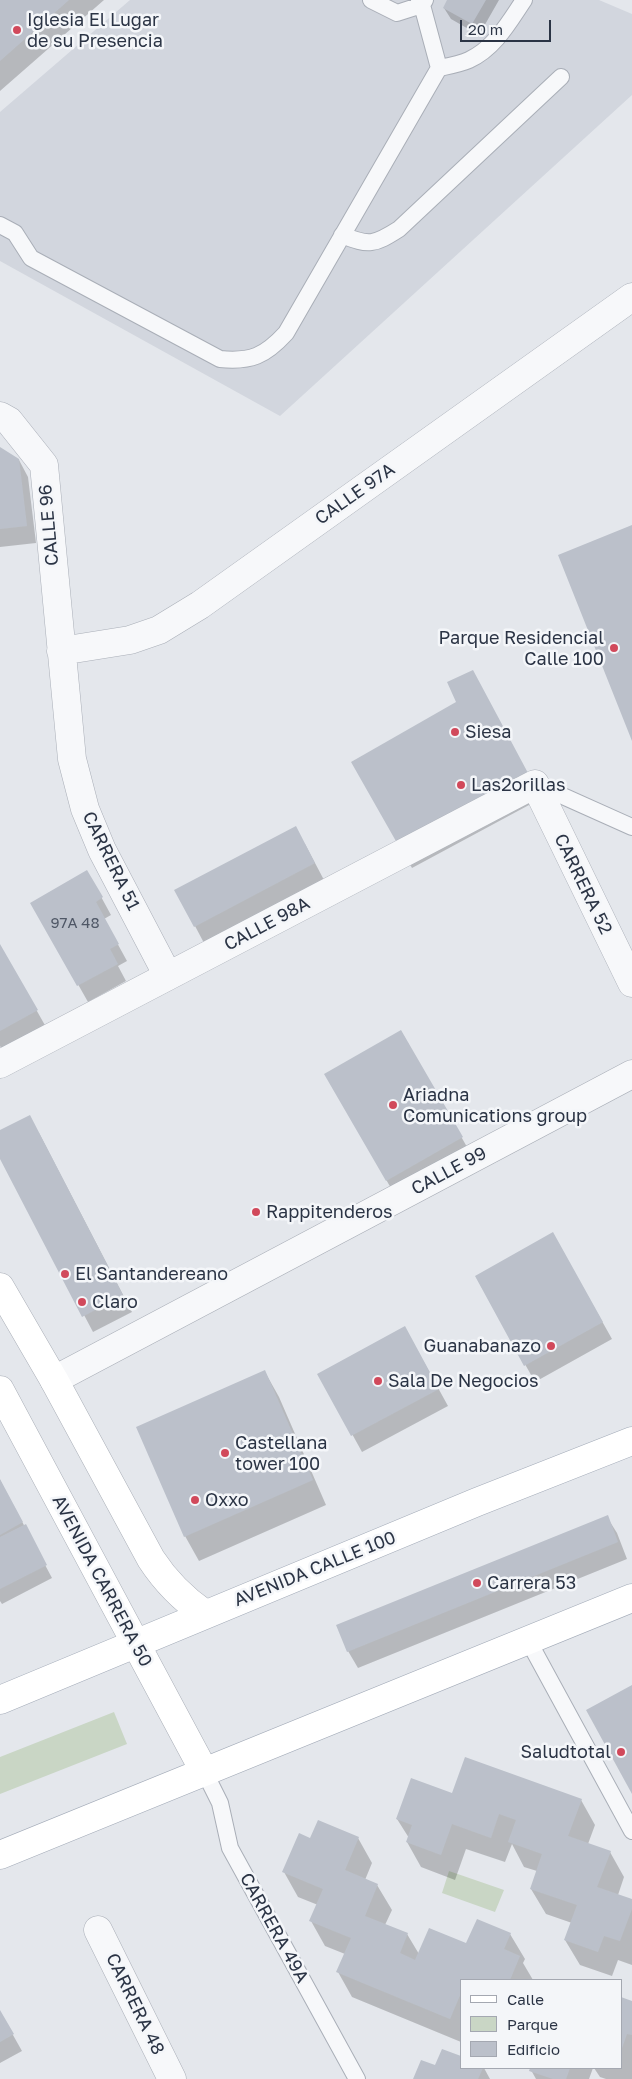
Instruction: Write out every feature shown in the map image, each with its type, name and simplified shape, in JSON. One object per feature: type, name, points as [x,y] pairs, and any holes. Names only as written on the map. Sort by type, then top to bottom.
[{"type":"main road","points":[[0,1287],[54,1380],[150,1559],[178,1594],[205,1614]]},
{"type":"main road","name":"AVENIDA CARRERA 50","points":[[0,1390],[204,1771]]},
{"type":"main road","name":"AVENIDA CALLE 100","points":[[0,1700],[477,1502],[632,1441]]},
{"type":"main road","points":[[0,1855],[632,1598]]},
{"type":"street","name":"CALLE 97A","points":[[61,651],[130,640],[159,630],[200,605],[632,297]]},
{"type":"street","name":"CALLE 96","points":[[0,416],[9,421],[44,465],[61,651]]},
{"type":"street","name":"CARRERA 51","points":[[61,651],[72,759],[84,809],[102,850],[168,976]]},
{"type":"street","name":"CALLE 98A","points":[[0,1064],[535,784]]},
{"type":"street","name":"CARRERA 52","points":[[535,784],[632,983]]},
{"type":"street","name":"CALLE 99","points":[[54,1380],[632,1074]]},
{"type":"street","name":"CARRERA 48","points":[[98,1930],[172,2079]]},
{"type":"lane","points":[[0,225],[15,233],[31,258],[220,358],[238,360],[257,357],[273,347],[286,332],[439,68],[422,2],[397,13],[371,0]]},
{"type":"lane","points":[[439,68],[469,60],[488,47],[504,29],[524,0]]},
{"type":"lane","points":[[342,235],[362,244],[381,240],[398,229],[561,77]]},
{"type":"lane","points":[[535,784],[632,826]]},
{"type":"lane","points":[[528,1640],[632,1831]]},
{"type":"lane","name":"CARRERA 49A","points":[[204,1771],[220,1803],[230,1848],[357,2079]]},
{"type":"shaded area","points":[[130,0],[599,0],[632,14],[632,95],[280,416],[0,261],[0,112]]},
{"type":"green space","points":[[114,1712],[127,1744],[0,1794],[0,1757]]},
{"type":"green space","points":[[449,1871],[504,1890],[495,1912],[442,1893]]},
{"type":"building","name":"Iglesia El Lugar de su Presencia","points":[[0,0],[69,0],[0,61]]},
{"type":"building","points":[[447,0],[486,0],[472,24],[443,8]]},
{"type":"building","points":[[0,447],[19,459],[27,526],[0,529]]},
{"type":"building","name":"Parque Residencial Calle 100","points":[[632,525],[632,741],[558,555]]},
{"type":"building","name":"Siesa","points":[[473,670],[528,773],[397,843],[351,762],[456,702],[447,682]]},
{"type":"building","points":[[296,826],[315,863],[194,927],[174,890]]},
{"type":"building","points":[[87,870],[103,897],[96,902],[119,944],[110,949],[118,964],[77,986],[30,903]]},
{"type":"building","points":[[0,944],[38,1010],[0,1031]]},
{"type":"building","name":"Ariadna Comunications group","points":[[401,1030],[463,1137],[386,1181],[324,1074]]},
{"type":"building","points":[[30,1115],[123,1295],[82,1317],[0,1159],[0,1130]]},
{"type":"building","points":[[553,1232],[603,1322],[524,1366],[475,1276]]},
{"type":"building","name":"Sala De Negocios","points":[[405,1326],[439,1389],[351,1436],[317,1374]]},
{"type":"building","name":"Castellana tower 100","points":[[265,1370],[313,1480],[184,1537],[136,1427]]},
{"type":"building","points":[[0,1479],[23,1522],[0,1535]]},
{"type":"building","name":"Carrera 53","points":[[608,1515],[618,1542],[347,1652],[336,1625]]},
{"type":"building","points":[[26,1524],[47,1565],[0,1589],[0,1537]]},
{"type":"building","name":"Saludtotal","points":[[632,1685],[632,1794],[586,1710]]},
{"type":"building","points":[[465,1757],[582,1799],[568,1836],[611,1851],[597,1887],[632,1899],[632,1909],[620,1941],[604,1936],[598,1952],[564,1940],[577,1905],[530,1889],[542,1854],[508,1842],[516,1820],[499,1814],[491,1838],[452,1824],[441,1855],[406,1842],[412,1825],[396,1819],[411,1778],[452,1793]]},
{"type":"building","points":[[318,1820],[359,1837],[345,1870],[378,1884],[365,1916],[408,1933],[400,1953],[415,1960],[429,1928],[466,1943],[477,1919],[511,1933],[504,1949],[520,1956],[510,1979],[460,1979],[460,1995],[450,2019],[336,1972],[351,1938],[309,1921],[323,1889],[282,1872],[299,1833],[310,1838]]},
{"type":"building","points":[[622,1997],[632,2001],[632,2035],[627,2034],[622,2048]]},
{"type":"building","points":[[0,2010],[14,2034],[0,2042]]},
{"type":"building","points":[[442,2049],[460,2056],[460,2069],[483,2069],[478,2079],[413,2079],[421,2060],[435,2065]]},
{"type":"building","points":[[530,2069],[570,2069],[566,2079],[553,2079],[529,2071]]},
{"type":"place","name":"Iglesia El Lugar de su Presencia","points":[[17,30]]},
{"type":"place","name":"Parque Residencial Calle 100","points":[[614,648]]},
{"type":"place","name":"Siesa","points":[[455,732]]},
{"type":"place","name":"Las2orillas","points":[[461,785]]},
{"type":"place","name":"Ariadna Comunications group","points":[[393,1105]]},
{"type":"place","name":"Rappitenderos","points":[[256,1212]]},
{"type":"place","name":"El Santandereano","points":[[65,1274]]},
{"type":"place","name":"Claro","points":[[82,1302]]},
{"type":"place","name":"Guanabanazo","points":[[551,1346]]},
{"type":"place","name":"Sala De Negocios","points":[[378,1381]]},
{"type":"place","name":"Castellana tower 100","points":[[225,1453]]},
{"type":"place","name":"Oxxo","points":[[195,1500]]},
{"type":"place","name":"Carrera 53","points":[[477,1583]]},
{"type":"place","name":"Saludtotal","points":[[621,1752]]}]
